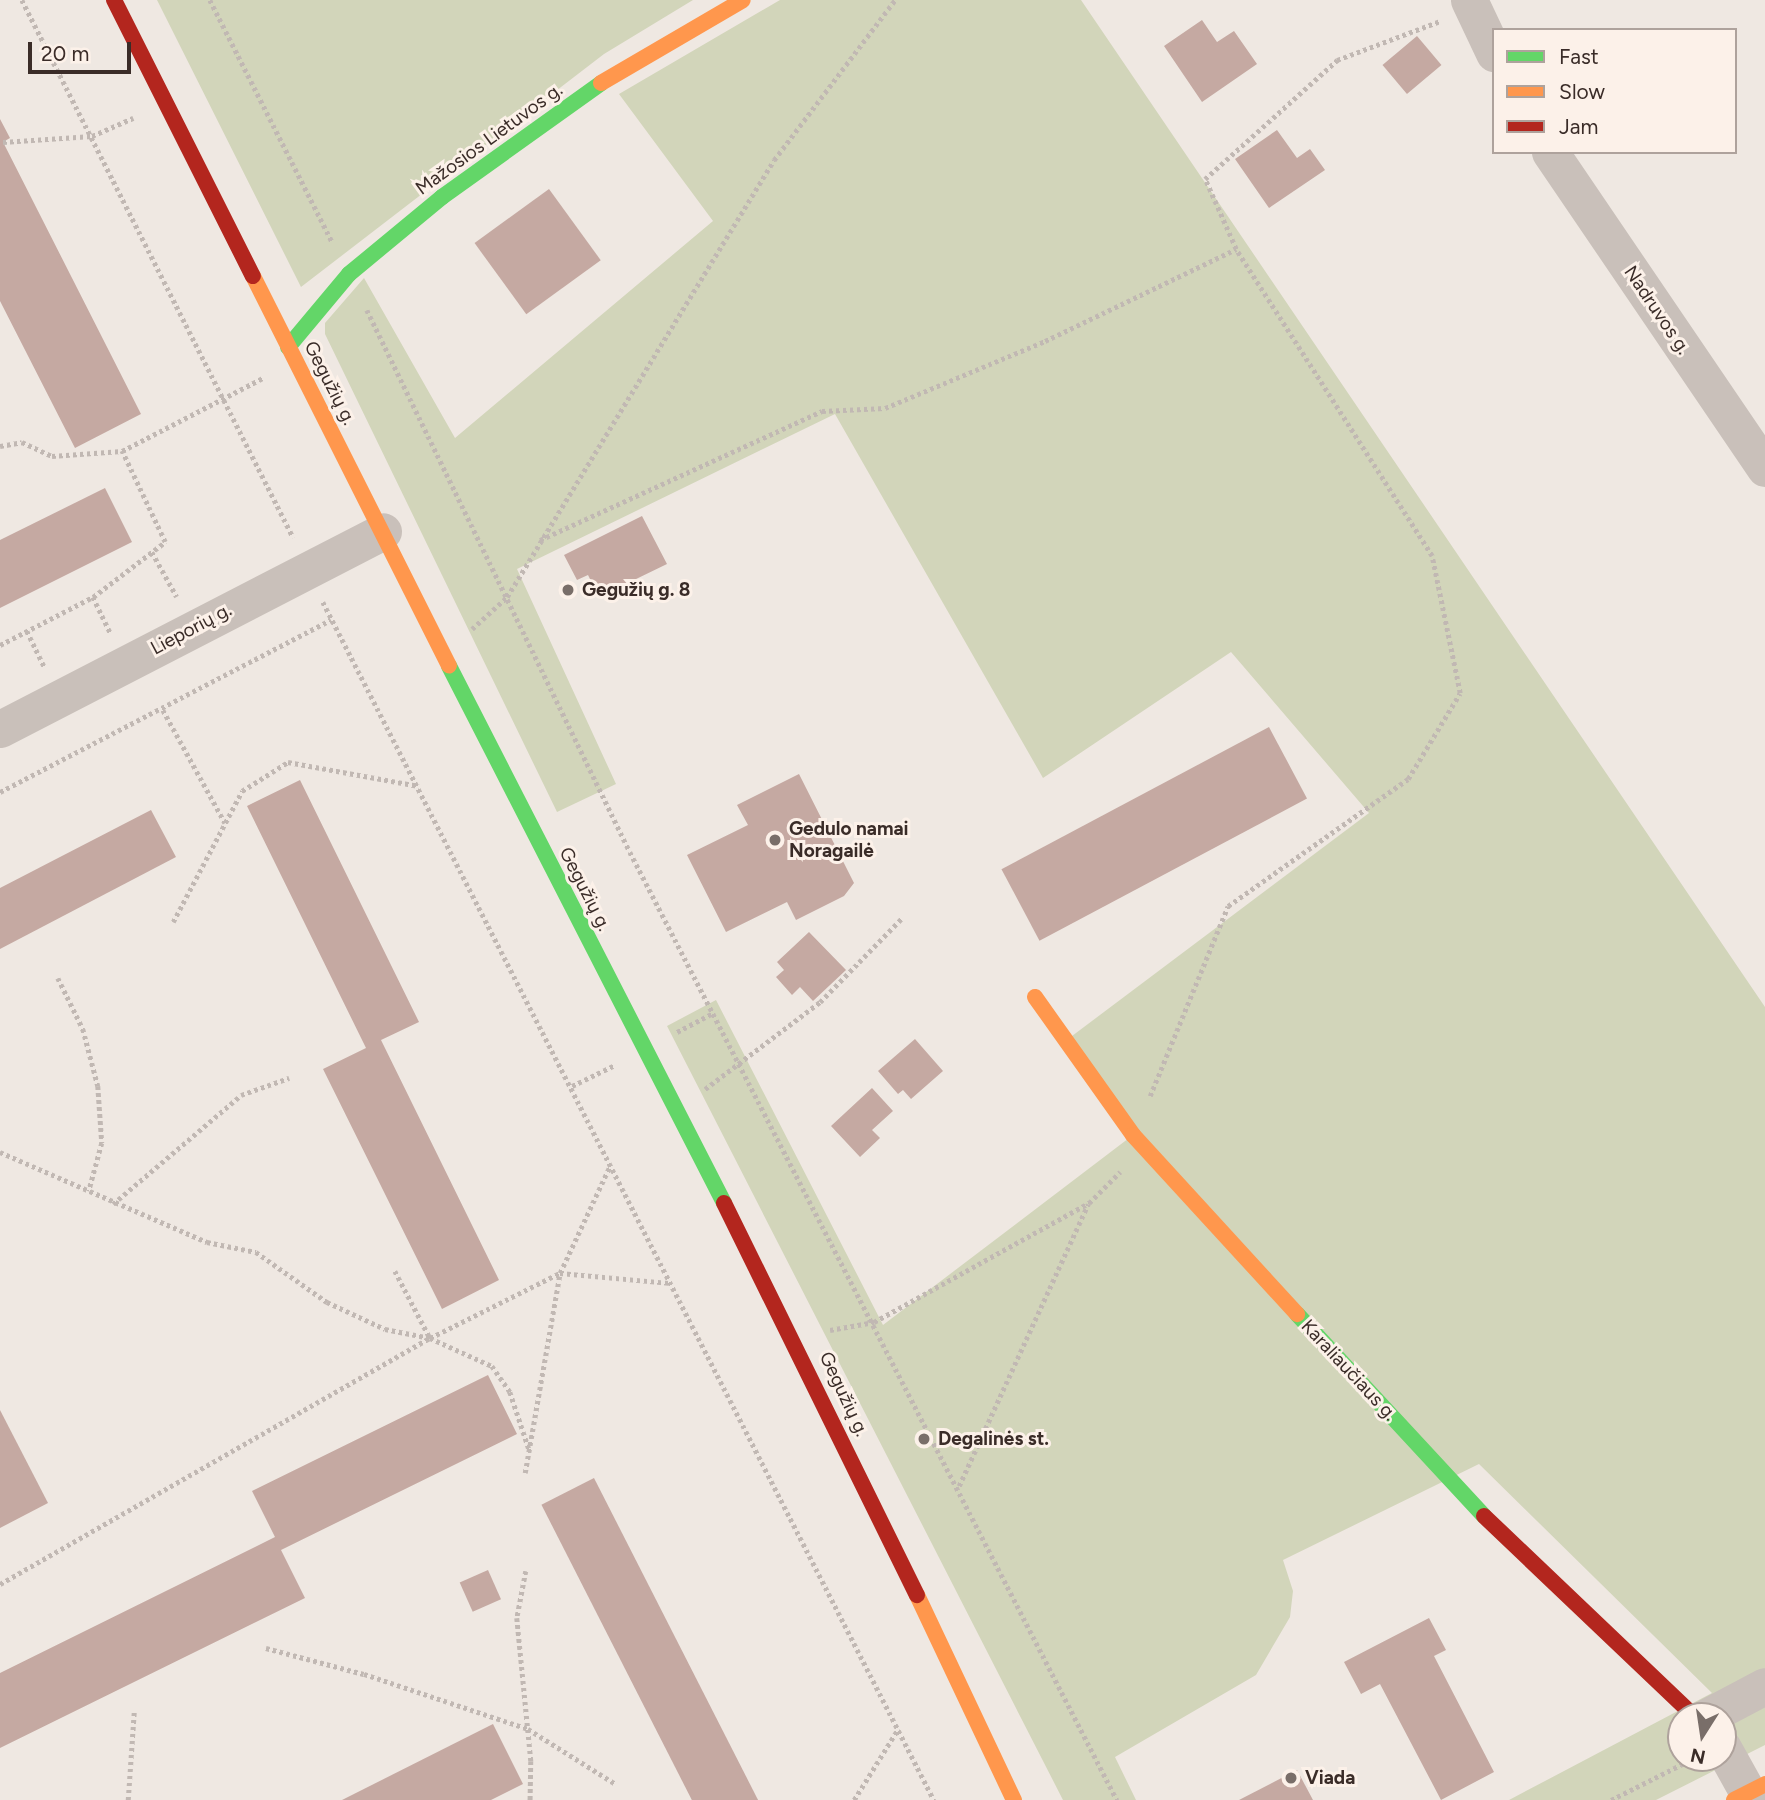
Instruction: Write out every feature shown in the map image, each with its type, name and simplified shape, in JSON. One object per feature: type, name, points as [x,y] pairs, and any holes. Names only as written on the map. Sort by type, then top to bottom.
[{"type":"main road","name":"Gegužių g.","points":[[114,0],[383,531],[443,656],[794,1337],[1014,1800]]},
{"type":"main road","name":"Mažosios Lietuvos g.","points":[[288,346],[349,274],[442,197],[596,86],[743,0]]},
{"type":"main road","name":"Karaliaučiaus g.","points":[[1035,997],[1133,1135],[1503,1536],[1679,1702]]},
{"type":"street","points":[[1471,4],[1492,49]]},
{"type":"street","name":"Nadruvos g.","points":[[1551,154],[1765,468]]},
{"type":"street","name":"Lieporių g.","points":[[0,729],[383,531]]},
{"type":"street","points":[[1735,1702],[1765,1686]]},
{"type":"street","points":[[1737,1772],[1749,1792]]},
{"type":"path","points":[[22,0],[309,568],[331,620],[420,786],[609,1167],[934,1800]]},
{"type":"path","points":[[210,0],[349,274],[713,1013],[959,1486],[1117,1800]]},
{"type":"path","points":[[443,656],[507,597],[774,160],[895,0]]},
{"type":"path","points":[[794,1337],[874,1322],[1089,1203],[1118,1178],[1133,1135],[1228,906],[1408,779],[1460,693],[1432,556],[1236,249],[1205,179],[1337,60],[1471,4]]},
{"type":"path","points":[[3,142],[92,136],[166,105]]},
{"type":"path","points":[[540,540],[822,411],[885,408],[1045,341],[1236,249]]},
{"type":"path","points":[[0,446],[22,442],[52,456],[122,451],[223,397],[296,363]]},
{"type":"path","points":[[0,645],[93,597],[165,542],[122,451]]},
{"type":"path","points":[[152,552],[194,628]]},
{"type":"path","points":[[0,792],[163,710],[331,620]]},
{"type":"path","points":[[163,710],[225,823]]},
{"type":"path","points":[[173,922],[242,791],[288,762],[420,786]]},
{"type":"path","points":[[677,1110],[820,1002],[902,918]]},
{"type":"path","points":[[58,978],[83,1029],[98,1086],[102,1143],[89,1191]]},
{"type":"path","points":[[676,1032],[713,1013]]},
{"type":"path","points":[[113,1204],[242,1094],[289,1078]]},
{"type":"path","points":[[0,1152],[113,1204],[206,1242],[256,1252],[327,1302],[385,1329],[430,1338],[492,1366],[510,1392],[529,1448]]},
{"type":"path","points":[[525,1473],[560,1273],[609,1167]]},
{"type":"path","points":[[959,1486],[1089,1203]]},
{"type":"path","points":[[395,1271],[430,1338]]},
{"type":"path","points":[[0,1584],[430,1338],[560,1273],[669,1283]]},
{"type":"path","points":[[526,1571],[517,1618],[528,1729],[530,1800]]},
{"type":"path","points":[[266,1648],[364,1674],[528,1729],[614,1783]]},
{"type":"path","points":[[128,1800],[134,1712]]},
{"type":"path","points":[[854,1800],[899,1728]]},
{"type":"path","points":[[1611,1800],[1667,1772]]},
{"type":"green space","points":[[157,0],[693,0],[604,54],[301,287]]},
{"type":"green space","points":[[780,0],[1081,0],[1765,1007],[1765,1745],[1737,1759],[1737,1702],[1695,1702],[1712,1693],[1479,1464],[1283,1560],[1293,1591],[1290,1617],[1256,1675],[1115,1757],[1136,1800],[1063,1800],[667,1026],[716,1000],[883,1325],[1133,1135],[1064,1042],[1369,813],[1231,652],[1043,778],[835,414],[517,569],[616,784],[557,812],[325,334],[325,323],[364,278],[455,438],[713,221],[619,94]]},
{"type":"green space","points":[[1667,1717],[1667,1772],[1711,1772],[1656,1800],[1509,1800]]},
{"type":"building","points":[[1202,20],[1217,42],[1234,31],[1257,64],[1202,102],[1164,46]]},
{"type":"building","points":[[1417,36],[1441,65],[1407,94],[1383,65]]},
{"type":"building","points":[[0,119],[10,138],[3,142],[141,414],[75,448],[0,301]]},
{"type":"building","points":[[1277,130],[1297,158],[1310,149],[1325,170],[1269,208],[1235,159]]},
{"type":"building","points":[[549,189],[601,260],[526,314],[475,243]]},
{"type":"building","points":[[105,488],[132,542],[0,608],[0,540]]},
{"type":"building","points":[[642,516],[667,564],[599,597],[588,575],[577,580],[564,555]]},
{"type":"building","points":[[1269,727],[1307,799],[1039,941],[1001,869]]},
{"type":"building","name":"Gedulo namai Noragailė","points":[[799,774],[854,883],[844,896],[796,920],[787,902],[726,932],[687,855],[748,825],[737,805]]},
{"type":"building","points":[[300,780],[419,1022],[381,1040],[499,1280],[442,1309],[323,1069],[366,1048],[247,806]]},
{"type":"building","points":[[151,810],[176,857],[0,949],[0,888]]},
{"type":"building","points":[[809,932],[846,970],[813,1001],[800,987],[792,995],[776,977],[784,970],[777,962]]},
{"type":"building","points":[[915,1039],[943,1071],[911,1099],[903,1090],[898,1094],[878,1071]]},
{"type":"building","points":[[872,1088],[893,1111],[872,1130],[880,1138],[860,1157],[831,1126]]},
{"type":"building","points":[[488,1375],[517,1434],[281,1550],[305,1598],[0,1748],[0,1673],[275,1537],[252,1491]]},
{"type":"building","points":[[0,1410],[48,1503],[0,1528]]},
{"type":"building","points":[[594,1478],[758,1800],[692,1800],[541,1505]]},
{"type":"building","points":[[488,1570],[501,1599],[473,1612],[460,1583]]},
{"type":"building","points":[[1429,1618],[1446,1650],[1434,1656],[1494,1772],[1441,1800],[1380,1684],[1361,1694],[1344,1662]]},
{"type":"building","points":[[493,1724],[523,1784],[491,1800],[342,1800]]},
{"type":"building","name":"Viada","points":[[1297,1770],[1313,1800],[1239,1800]]},
{"type":"traffic: fast","points":[[288,347],[349,274],[442,197],[601,83]]},
{"type":"traffic: fast","points":[[449,666],[724,1203]]},
{"type":"traffic: fast","points":[[1297,1314],[1484,1516]]},
{"type":"traffic: slow","points":[[601,83],[743,0]]},
{"type":"traffic: slow","points":[[253,276],[449,666]]},
{"type":"traffic: slow","points":[[1035,997],[1133,1135],[1297,1314]]},
{"type":"traffic: slow","points":[[917,1595],[1014,1800]]},
{"type":"traffic: slow","points":[[1734,1800],[1765,1784]]},
{"type":"traffic: jam","points":[[114,0],[253,276]]},
{"type":"traffic: jam","points":[[724,1203],[917,1595]]},
{"type":"traffic: jam","points":[[1484,1516],[1679,1702]]},
{"type":"place","name":"Gegužių g. 8","points":[[568,590]]},
{"type":"place","name":"Gedulo namai Noragailė","points":[[775,840]]},
{"type":"place","name":"Degalinės st.","points":[[924,1439]]},
{"type":"place","name":"Viada","points":[[1291,1778]]}]
